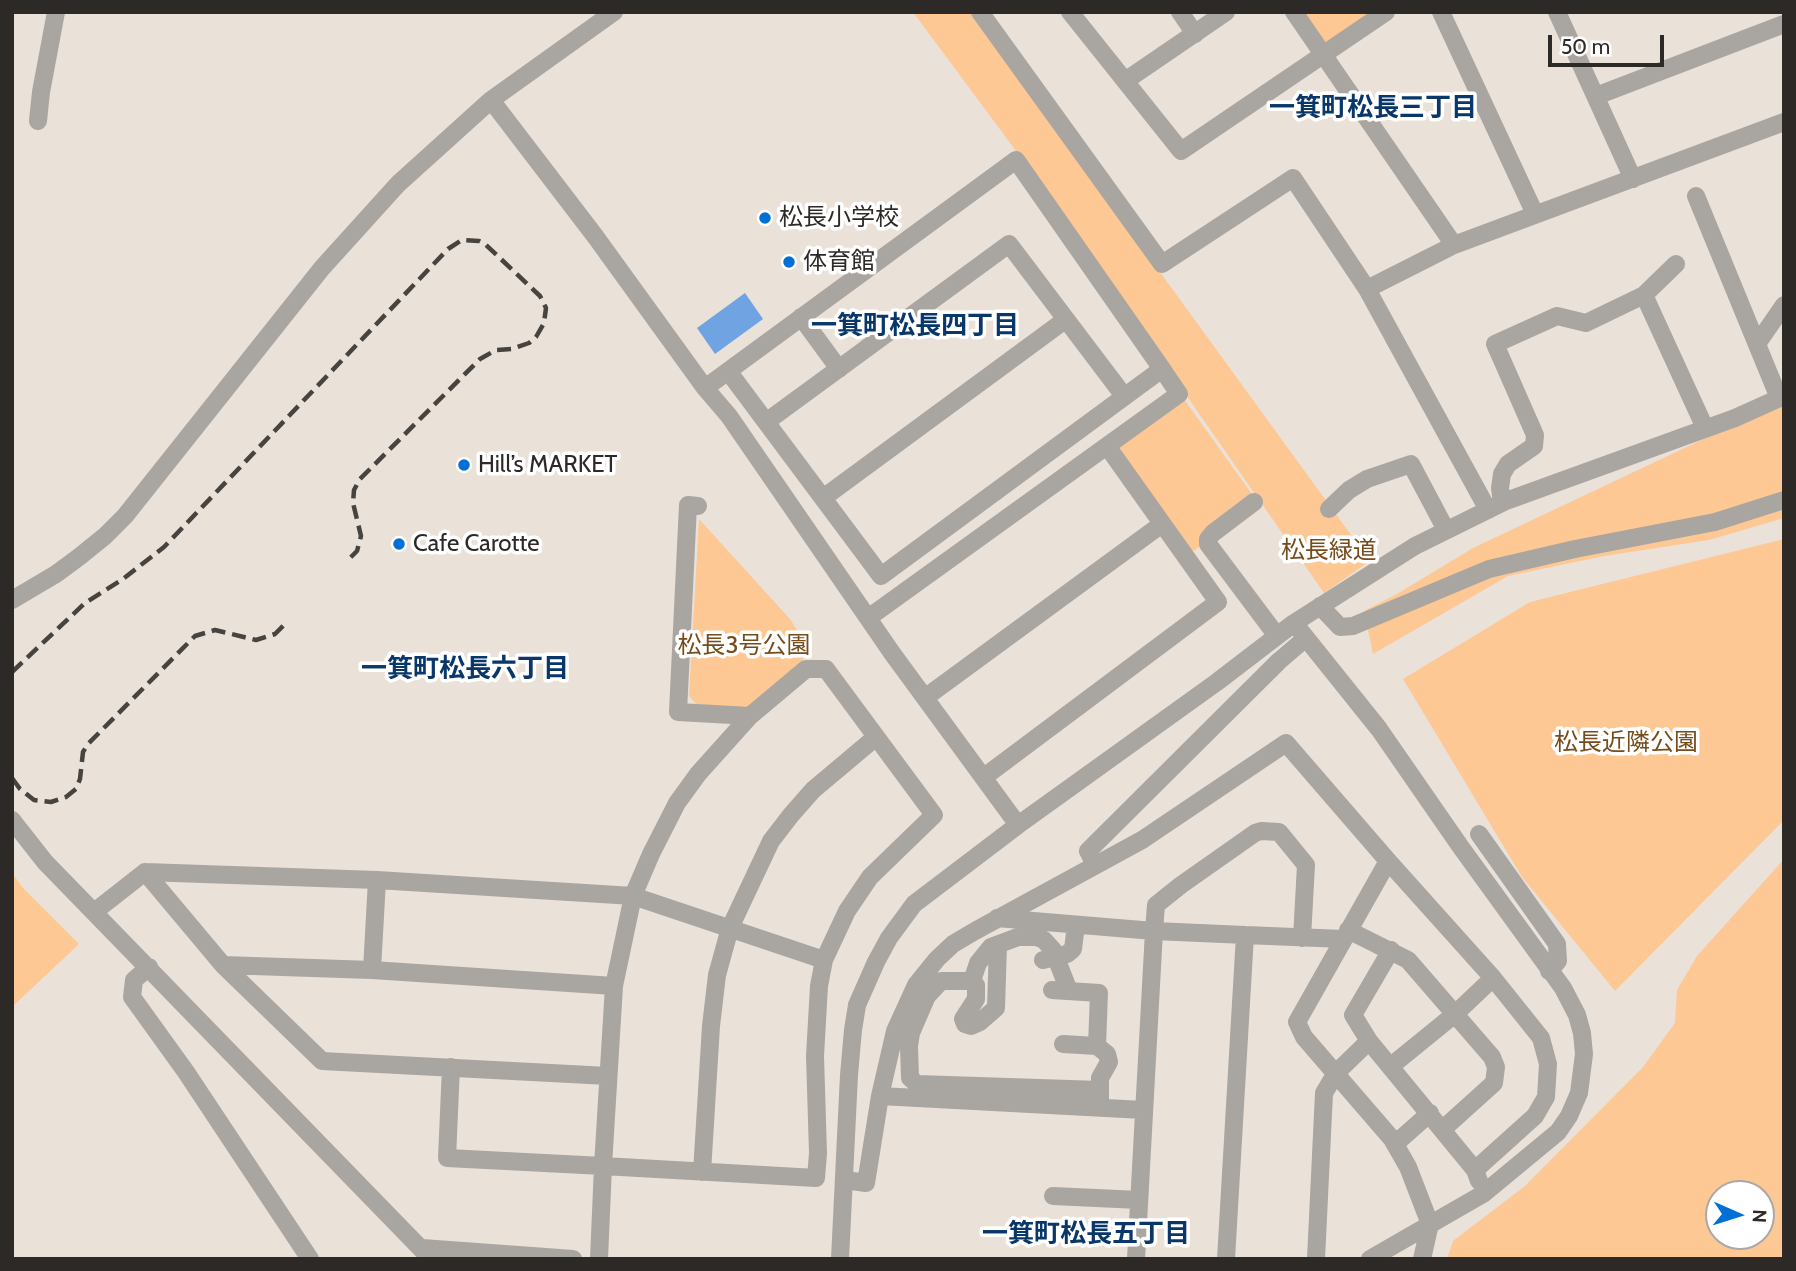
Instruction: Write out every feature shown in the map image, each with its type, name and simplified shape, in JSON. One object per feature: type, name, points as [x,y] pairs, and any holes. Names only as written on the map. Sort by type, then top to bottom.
[{"type":"street","points":[[38,121],[56,12]]},
{"type":"street","points":[[12,600],[79,557],[125,516],[322,268],[398,184],[491,100],[614,12]]},
{"type":"street","points":[[980,12],[1162,264],[1293,178],[1367,289],[1495,507]]},
{"type":"street","points":[[1070,12],[1181,151],[1386,12]]},
{"type":"street","points":[[1180,12],[1195,34]]},
{"type":"street","points":[[1125,81],[1226,12]]},
{"type":"street","points":[[1294,12],[1454,245]]},
{"type":"street","points":[[1441,12],[1535,214]]},
{"type":"street","points":[[1560,13],[1633,179]]},
{"type":"street","points":[[1595,96],[1784,24]]},
{"type":"street","points":[[491,100],[595,236],[705,388],[729,416],[868,618],[1018,825]]},
{"type":"street","points":[[1367,289],[1454,245],[1784,122]]},
{"type":"street","points":[[705,388],[1016,160],[1180,394],[868,618]]},
{"type":"street","points":[[840,1259],[853,1030],[857,1005],[870,972],[889,938],[915,904],[1018,825],[1294,623],[1355,583],[1446,530],[1495,507],[1782,397],[1757,344],[1696,196]]},
{"type":"street","points":[[766,422],[1009,244],[1124,396]]},
{"type":"street","points":[[1495,507],[1502,474],[1508,464],[1534,446],[1535,435],[1495,344],[1558,316],[1586,323],[1644,295],[1676,264]]},
{"type":"street","points":[[1644,295],[1705,428]]},
{"type":"street","points":[[1757,344],[1784,304]]},
{"type":"street","points":[[801,317],[838,369]]},
{"type":"street","points":[[823,498],[1065,320]]},
{"type":"street","points":[[728,371],[881,576],[1161,369]]},
{"type":"street","points":[[984,776],[1218,602],[1107,446]]},
{"type":"street","points":[[1329,509],[1349,490],[1367,479],[1411,464],[1446,530]]},
{"type":"street","points":[[1320,606],[1340,627],[1353,626],[1489,569],[1715,522],[1784,500]]},
{"type":"street","points":[[1254,502],[1213,533],[1208,544],[1277,636]]},
{"type":"street","points":[[698,506],[688,505],[678,712],[750,716]]},
{"type":"street","points":[[926,697],[1162,524]]},
{"type":"street","points":[[1192,566],[1213,551]]},
{"type":"street","points":[[1294,623],[1379,729],[1571,1001],[1582,1033],[1584,1054],[1578,1094],[1569,1116],[1558,1132],[1483,1194],[1370,1259]]},
{"type":"street","points":[[1095,865],[1088,851],[1279,661],[1306,638]]},
{"type":"street","points":[[452,1067],[447,1158],[603,1166],[816,1178],[818,1153],[815,1056],[819,986],[824,960],[847,911],[870,877],[934,815],[826,669],[806,669],[750,716],[698,774],[677,803],[650,854],[634,896],[614,986],[603,1166],[599,1259]]},
{"type":"street","points":[[702,1172],[711,1026],[717,975],[730,928],[771,841],[813,790],[876,737]]},
{"type":"street","points":[[845,1180],[866,1183],[880,1096],[895,1031],[916,985],[930,966],[953,944],[1142,840],[1286,743],[1493,978],[1541,1038],[1547,1057],[1546,1097],[1535,1116],[1475,1170]]},
{"type":"street","points":[[12,820],[38,854],[426,1254],[573,1259]]},
{"type":"street","points":[[1136,1259],[1156,905],[1255,833],[1270,830],[1279,832],[1306,865],[1302,938]]},
{"type":"street","points":[[1479,834],[1557,944],[1558,961],[1549,971]]},
{"type":"street","points":[[1388,861],[1297,1022],[1304,1037],[1395,1144],[1408,1167],[1430,1224],[1422,1259]]},
{"type":"street","points":[[94,912],[145,872],[377,880],[634,896],[824,960]]},
{"type":"street","points":[[145,872],[223,965],[323,1061],[608,1076]]},
{"type":"street","points":[[372,970],[377,880]]},
{"type":"street","points":[[997,918],[1154,931],[1302,938],[1346,934],[1391,950],[1408,960],[1492,1057],[1496,1067],[1494,1083],[1443,1129]]},
{"type":"street","points":[[1049,959],[1067,954],[1073,948],[1076,925]]},
{"type":"street","points":[[1226,1259],[1245,935]]},
{"type":"street","points":[[972,981],[985,952],[1018,937],[1037,937],[1044,940],[1053,950],[1049,959],[1060,991],[1099,993],[1097,1046]]},
{"type":"street","points":[[998,945],[996,1008],[980,1022],[971,1026],[965,1024],[963,1019],[976,999],[976,985],[972,981],[941,981],[927,996],[911,1033],[910,1078],[917,1084],[1100,1098],[1143,1110]]},
{"type":"street","points":[[1391,950],[1353,1014],[1369,1041],[1475,1170],[1483,1194]]},
{"type":"street","points":[[223,965],[372,970],[614,986]]},
{"type":"street","points":[[149,967],[135,980],[132,997],[186,1072],[310,1259]]},
{"type":"street","points":[[1391,1066],[1455,1014],[1493,978]]},
{"type":"street","points":[[1316,1259],[1324,1093],[1336,1073],[1369,1041]]},
{"type":"street","points":[[1063,1044],[1097,1046],[1107,1054],[1109,1062],[1100,1078],[1100,1098]]},
{"type":"street","points":[[880,1096],[1100,1098]]},
{"type":"street","points":[[1395,1144],[1430,1113]]},
{"type":"street","points":[[1053,1196],[1139,1200]]},
{"type":"green space","name":"松長緑道","points":[[913,12],[971,12],[1370,561],[1324,593],[1016,151]]},
{"type":"green space","points":[[1299,12],[1378,12],[1323,49]]},
{"type":"green space","points":[[1184,399],[1259,504],[1191,553],[1116,448]]},
{"type":"green space","points":[[1784,401],[1784,518],[1709,540],[1604,556],[1508,576],[1373,654],[1364,611],[1473,548]]},
{"type":"green space","name":"松長3号公園","points":[[699,519],[790,619],[800,635],[804,656],[801,665],[750,709],[698,706],[689,696]]},
{"type":"green space","name":"松長近隣公園","points":[[1784,539],[1784,820],[1615,991],[1522,877],[1403,679],[1530,602]]},
{"type":"green space","points":[[1784,859],[1784,1259],[1447,1259],[1453,1241],[1525,1186],[1643,1067],[1675,1023],[1677,990],[1697,956]]},
{"type":"green space","points":[[12,873],[23,888],[79,944],[12,1007]]},
{"type":"water","points":[[745,293],[763,319],[715,354],[697,328]]},
{"type":"railway","points":[[12,672],[85,603],[123,579],[164,547],[448,249],[462,240],[479,241],[540,296],[546,308],[544,323],[529,343],[512,349],[496,350],[480,359],[360,479],[354,490],[353,503],[361,536],[357,551],[350,558]]},
{"type":"railway","points":[[12,778],[20,789],[34,800],[51,802],[66,797],[76,789],[83,752],[88,744],[195,636],[215,630],[256,640],[275,634],[286,623]]},
{"type":"place","name":"松長小学校","points":[[765,218]]},
{"type":"place","name":"体育館","points":[[789,262]]},
{"type":"place","name":"Hill’s MARKET","points":[[464,465]]},
{"type":"place","name":"Cafe Carotte","points":[[399,544]]},
{"type":"district","name":"一箕町松長三丁目","points":[[1373,108]]},
{"type":"district","name":"一箕町松長四丁目","points":[[915,326]]},
{"type":"district","name":"一箕町松長六丁目","points":[[465,669]]},
{"type":"district","name":"一箕町松長五丁目","points":[[1086,1234]]}]
